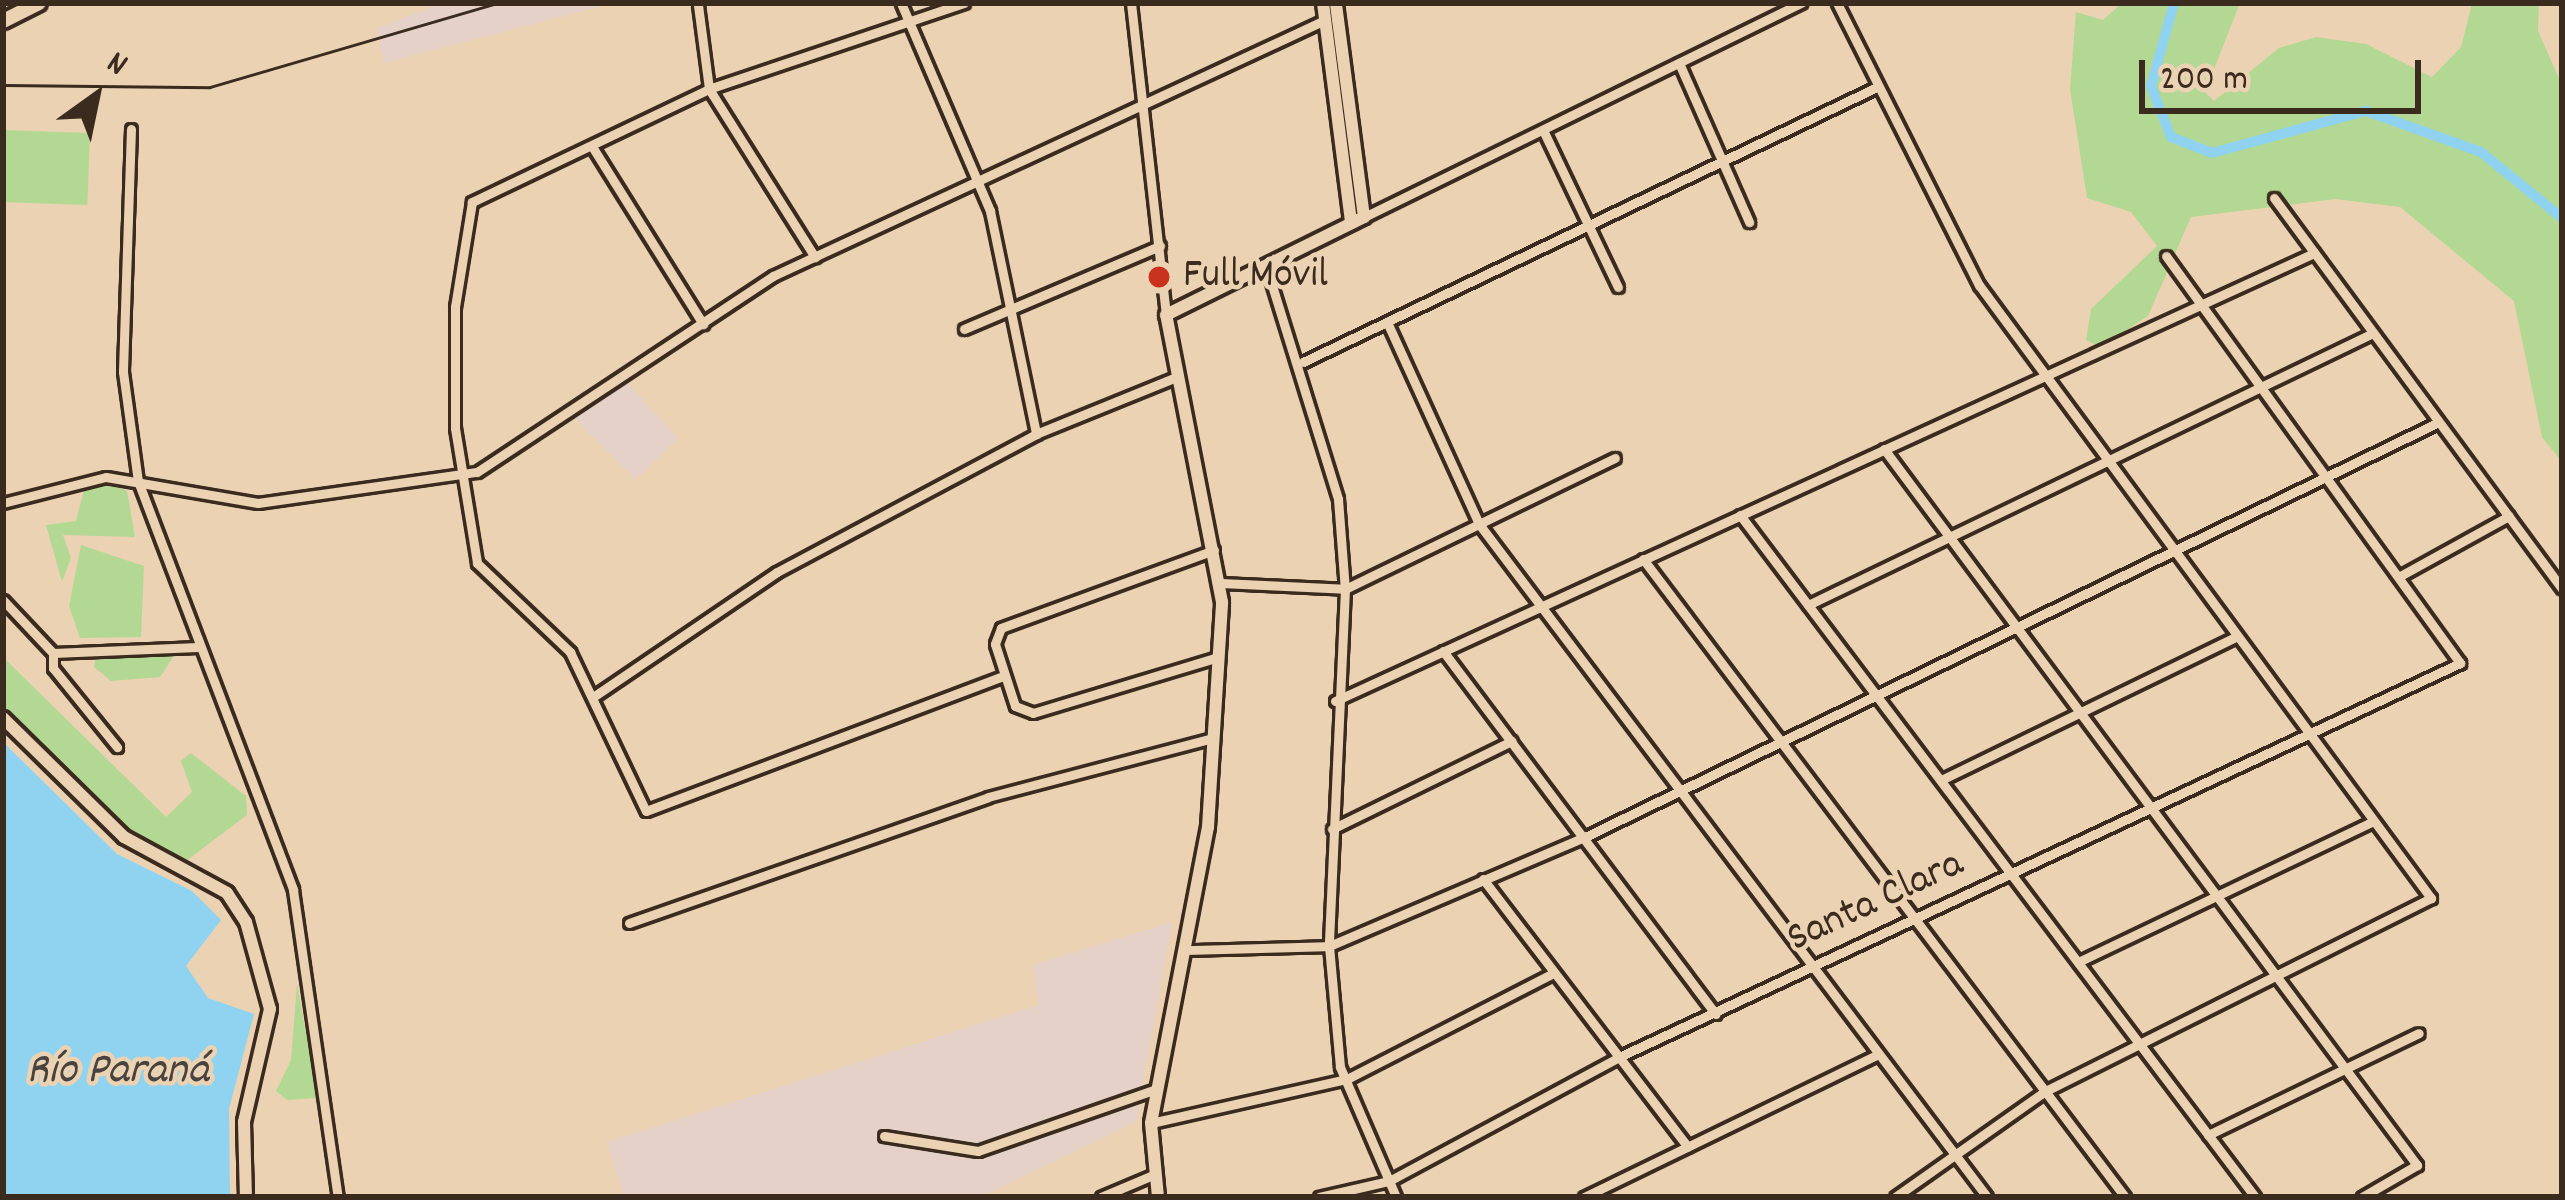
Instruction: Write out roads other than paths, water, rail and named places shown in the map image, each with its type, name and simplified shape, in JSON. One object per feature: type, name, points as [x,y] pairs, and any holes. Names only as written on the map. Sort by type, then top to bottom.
[{"type":"highway","points":[[3,22],[39,3]]},
{"type":"main road","points":[[1323,3],[1358,220]]},
{"type":"main road","points":[[1336,3],[1358,220]]},
{"type":"main road","points":[[1158,1197],[1151,1124],[1190,950],[1214,738],[1220,583],[1174,378],[1166,315],[1358,220]]},
{"type":"main road","points":[[3,718],[136,846],[227,893],[254,936],[270,1024],[244,1122],[246,1197]]},
{"type":"street","points":[[901,3],[979,179],[1036,434]]},
{"type":"street","points":[[964,3],[709,89],[472,202],[455,307],[460,475],[489,586],[570,652],[593,697],[598,730],[646,811],[1001,677]]},
{"type":"street","points":[[1131,3],[1166,315]]},
{"type":"street","points":[[1358,220],[1801,3]]},
{"type":"street","points":[[1837,3],[1930,202],[2041,378],[2430,902],[2044,1092],[1953,1150],[1895,1197]]},
{"type":"street","points":[[698,5],[709,89],[814,256]]},
{"type":"street","points":[[3,503],[106,478],[258,503],[460,475],[814,256],[1325,20]]},
{"type":"street","points":[[1679,63],[1749,222]]},
{"type":"street","points":[[1303,362],[1875,88]]},
{"type":"street","points":[[131,129],[123,372],[138,481],[292,890],[338,1197]]},
{"type":"street","points":[[1543,130],[1618,287]]},
{"type":"street","points":[[593,148],[703,324]]},
{"type":"street","points":[[2273,198],[2562,588]]},
{"type":"street","points":[[964,329],[1160,246]]},
{"type":"street","points":[[1336,701],[2314,253]]},
{"type":"street","points":[[2166,256],[2402,575],[2509,516]]},
{"type":"street","points":[[1266,266],[1303,362],[1338,500],[1345,589],[1336,701],[1329,946],[1347,1079],[1396,1197]]},
{"type":"street","points":[[1387,322],[1479,524],[1987,1197]]},
{"type":"street","points":[[1808,604],[2373,333]]},
{"type":"street","points":[[593,697],[777,572],[1036,434],[1174,378]]},
{"type":"street","points":[[1190,950],[1329,946],[1585,837],[2439,422]]},
{"type":"street","points":[[1884,449],[2076,717],[2417,1165],[2362,1197]]},
{"type":"street","points":[[1220,583],[1345,589],[1615,458]]},
{"type":"street","points":[[1740,515],[2255,1197]]},
{"type":"street","points":[[1214,550],[1001,628],[1001,677],[1033,713],[1219,657]]},
{"type":"street","points":[[1643,560],[1776,745],[2125,1197]]},
{"type":"street","name":"Santa Clara","points":[[1319,1197],[1389,1181],[1619,1057],[2461,663],[2402,575]]},
{"type":"street","points":[[3,600],[52,653],[53,668],[117,747]]},
{"type":"street","points":[[1941,780],[2234,638]]},
{"type":"street","points":[[52,653],[198,647]]},
{"type":"street","points":[[1443,651],[1716,1014]]},
{"type":"street","points":[[629,923],[988,797],[1214,738]]},
{"type":"street","points":[[1332,830],[1512,741]]},
{"type":"street","points":[[2078,962],[2372,822]]},
{"type":"street","points":[[1483,879],[1688,1147]]},
{"type":"street","points":[[1151,1124],[1347,1079],[1553,973]]},
{"type":"street","points":[[2208,1135],[2419,1034]]},
{"type":"street","points":[[1584,1197],[1878,1054]]},
{"type":"street","points":[[884,1136],[978,1151],[1156,1089]]},
{"type":"street","points":[[1101,1197],[1153,1175]]},
{"type":"water","name":"Río Paraná","points":[[3,742],[117,854],[192,891],[221,920],[186,966],[208,998],[254,1014],[229,1109],[230,1197],[3,1197]]},
{"type":"waterway","points":[[2174,3],[2151,86],[2171,137],[2212,153],[2366,111],[2481,152],[2562,218]]},
{"type":"railway","points":[[3,85],[210,87],[497,3]]},
{"type":"place","name":"Full Móvil","points":[[1159,277]]}]
